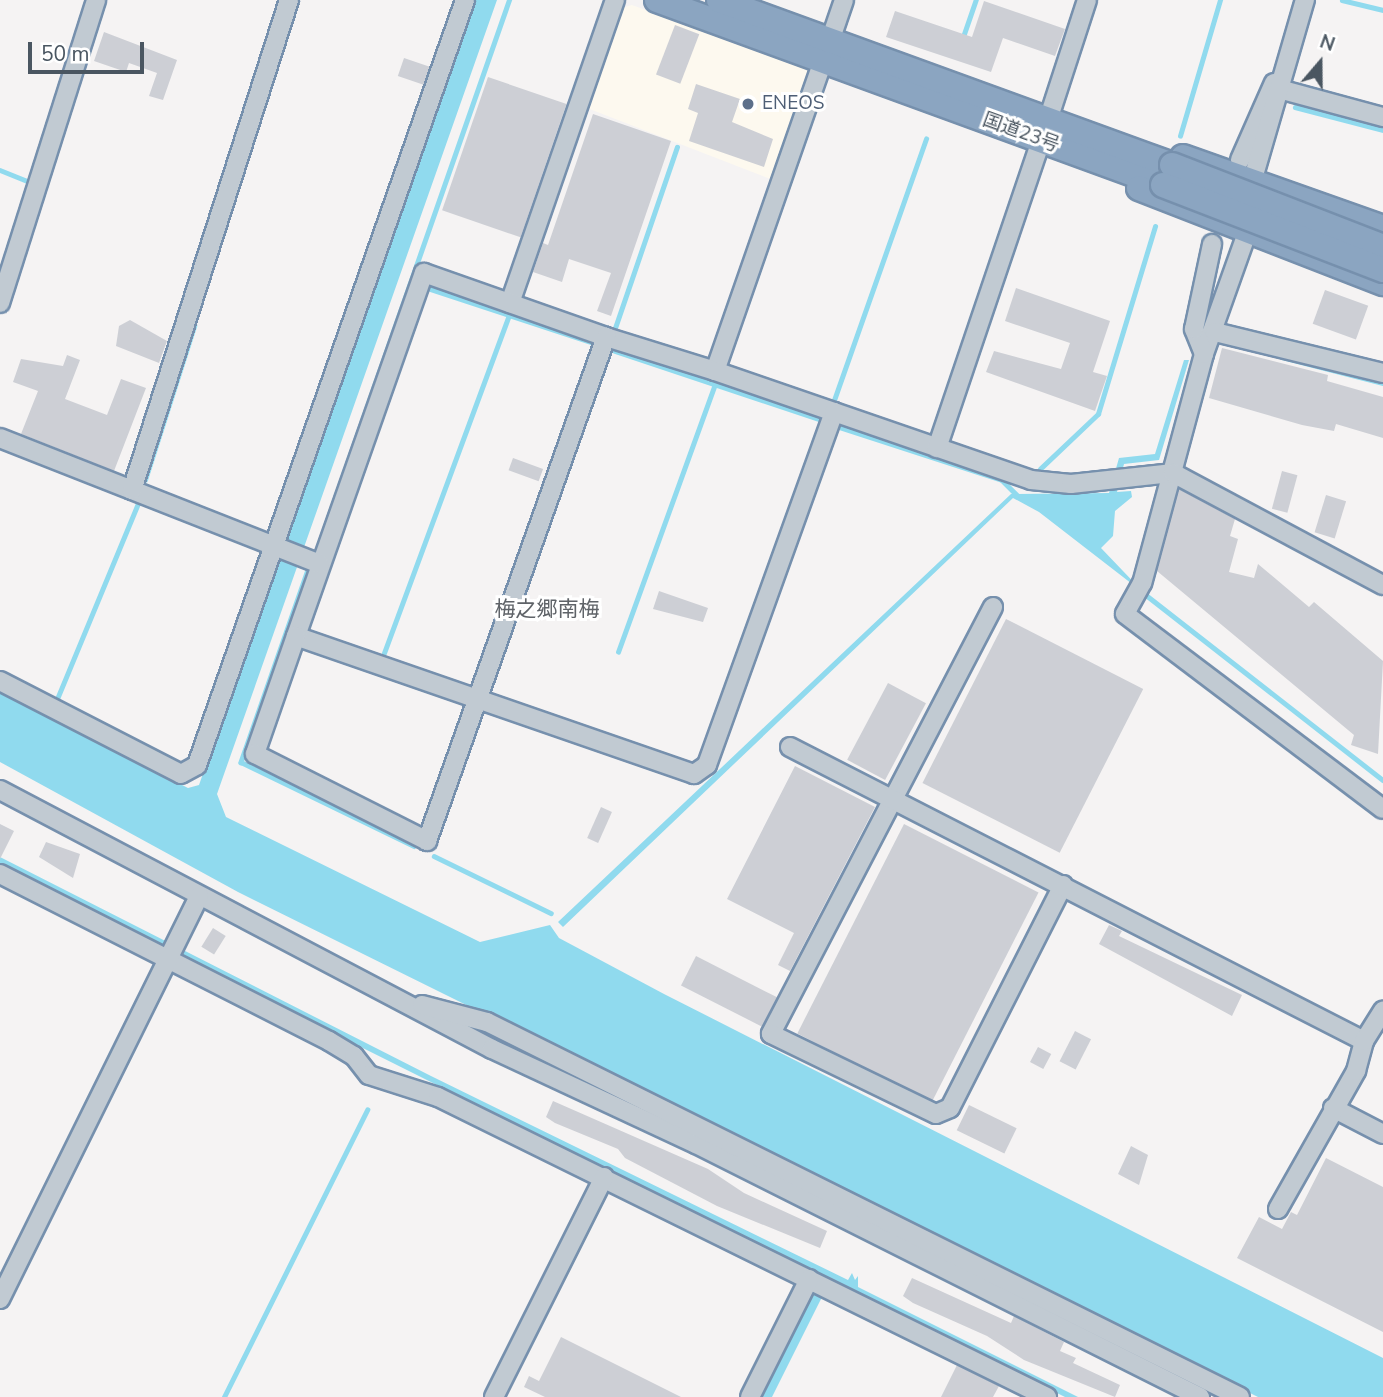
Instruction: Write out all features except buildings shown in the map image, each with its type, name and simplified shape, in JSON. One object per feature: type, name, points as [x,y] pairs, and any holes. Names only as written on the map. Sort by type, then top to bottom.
[{"type":"highway","name":"国道23号","points":[[657,0],[827,49]]},
{"type":"highway","name":"国道23号","points":[[719,0],[827,49],[1044,130],[1167,175],[1383,247]]},
{"type":"highway","points":[[1044,130],[1103,129],[1383,228]]},
{"type":"highway","points":[[1044,130],[1247,233],[1383,284]]},
{"type":"highway","name":"国道23号","points":[[1167,175],[1383,270]]},
{"type":"street","points":[[0,303],[96,0]]},
{"type":"street","points":[[132,490],[289,0]]},
{"type":"street","points":[[0,681],[181,774],[197,765],[465,0]]},
{"type":"street","points":[[510,303],[615,0]]},
{"type":"street","points":[[715,371],[845,0]]},
{"type":"street","points":[[937,448],[1087,0]]},
{"type":"street","points":[[1252,182],[1305,0]]},
{"type":"street","points":[[1240,160],[1267,91],[1285,69]]},
{"type":"street","points":[[1279,89],[1383,117]]},
{"type":"street","points":[[1247,233],[1215,332],[1204,354],[1138,590],[1125,614],[1383,809]]},
{"type":"street","points":[[1204,354],[1195,329],[1212,244]]},
{"type":"street","points":[[606,337],[481,698],[427,841],[255,754],[296,636],[313,561],[424,273],[1031,480],[1103,480],[1172,473],[1383,585]]},
{"type":"street","points":[[1215,332],[1383,373]]},
{"type":"street","points":[[296,636],[694,774],[706,765],[834,412]]},
{"type":"street","points":[[0,438],[313,561]]},
{"type":"street","points":[[993,607],[771,1034],[936,1114],[950,1108],[1063,885]]},
{"type":"street","points":[[790,747],[1364,1041]]},
{"type":"street","points":[[0,790],[384,995],[734,1162],[1200,1397]]},
{"type":"street","points":[[0,874],[171,954],[354,1056],[369,1075],[438,1097],[1047,1397]]},
{"type":"street","points":[[0,1298],[199,897]]},
{"type":"street","points":[[384,995],[487,1022],[1240,1397]]},
{"type":"street","points":[[1278,1209],[1356,1071],[1364,1041],[1383,1010]]},
{"type":"street","points":[[1333,1108],[1383,1134]]},
{"type":"street","points":[[495,1397],[604,1177]]},
{"type":"street","points":[[750,1397],[809,1279]]},
{"type":"shaded area","points":[[632,5],[808,70],[773,180],[587,108],[622,8]]},
{"type":"water","points":[[475,0],[497,0],[217,794],[226,817],[480,942],[550,925],[559,938],[664,994],[1383,1358],[1383,1397],[1258,1397],[238,892],[0,762],[0,692],[188,788],[199,785]]},
{"type":"water","points":[[1184,360],[1189,360],[1159,460],[1124,464],[1117,492],[1131,491],[1132,497],[1115,511],[1113,536],[1101,548],[1145,594],[1039,512],[1013,498],[563,927],[558,922],[1011,494],[1109,493],[1119,458],[1155,454]]},
{"type":"water","points":[[0,857],[431,1076],[848,1280],[852,1273],[855,1280],[858,1276],[858,1287],[1078,1397],[1065,1397],[870,1300],[823,1295],[772,1397],[760,1397],[816,1274],[0,867]]},
{"type":"waterway","points":[[316,552],[509,0]]},
{"type":"waterway","points":[[964,34],[976,0]]},
{"type":"waterway","points":[[1180,136],[1220,0]]},
{"type":"waterway","points":[[1342,0],[1383,10]]},
{"type":"waterway","points":[[1295,107],[1383,130]]},
{"type":"waterway","points":[[833,403],[926,139]]},
{"type":"waterway","points":[[615,328],[677,147]]},
{"type":"waterway","points":[[0,170],[27,181]]},
{"type":"waterway","points":[[1040,469],[1098,414],[1155,226]]},
{"type":"waterway","points":[[424,287],[594,343]]},
{"type":"waterway","points":[[384,653],[509,315]]},
{"type":"waterway","points":[[145,480],[194,326]]},
{"type":"waterway","points":[[615,351],[819,419]]},
{"type":"waterway","points":[[1282,357],[1383,383]]},
{"type":"waterway","points":[[618,652],[715,384]]},
{"type":"waterway","points":[[839,427],[1002,480],[1017,495]]},
{"type":"waterway","points":[[57,699],[138,503]]},
{"type":"waterway","points":[[309,567],[241,762],[414,846]]},
{"type":"waterway","points":[[1141,591],[1383,780]]},
{"type":"waterway","points":[[434,856],[551,913]]},
{"type":"waterway","points":[[224,1397],[367,1110]]},
{"type":"place","name":"ENEOS","points":[[748,104]]},
{"type":"district","name":"梅之郷南梅","points":[[547,609]]}]
